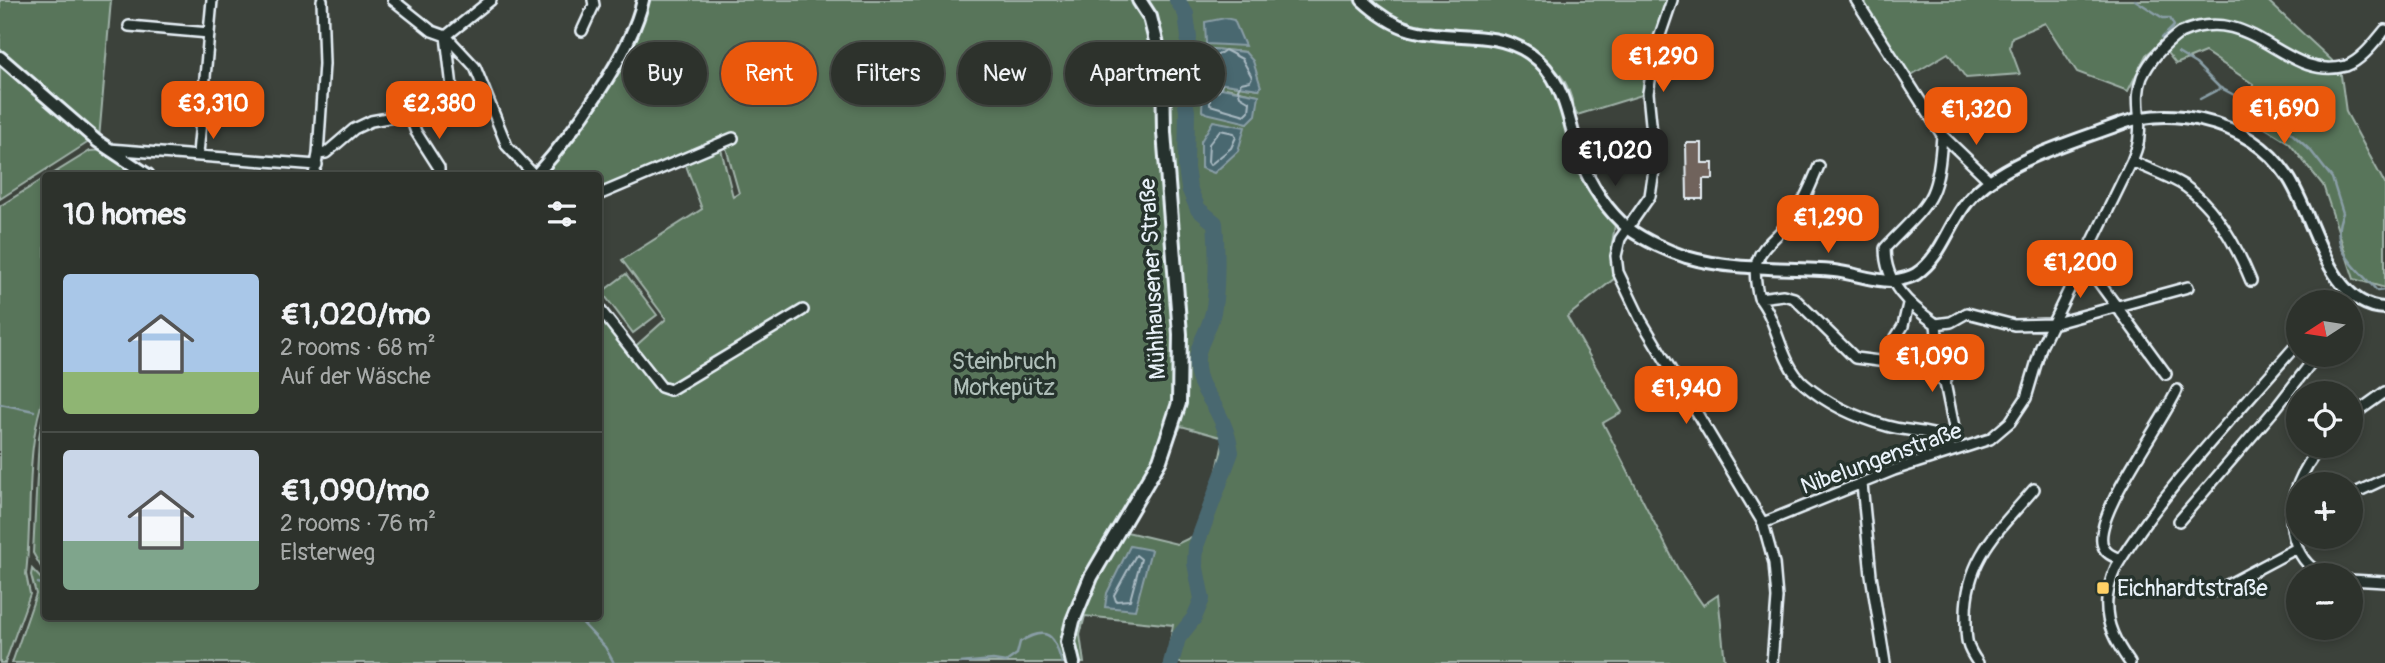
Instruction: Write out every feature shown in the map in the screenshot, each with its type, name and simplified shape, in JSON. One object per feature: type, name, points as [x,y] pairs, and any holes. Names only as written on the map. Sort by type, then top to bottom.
[{"type":"main road","name":"Mühlhausener Straße","points":[[1073,663],[1068,642],[1073,621],[1110,544],[1160,460],[1179,403],[1180,334],[1164,132],[1163,69],[1150,17],[1139,0]]},
{"type":"street","points":[[198,154],[212,0]]},
{"type":"street","points":[[315,172],[324,64],[322,0]]},
{"type":"street","points":[[393,0],[432,31],[446,36],[474,67],[507,146],[532,172]]},
{"type":"street","points":[[446,36],[491,0]]},
{"type":"street","points":[[582,30],[594,5],[593,0]]},
{"type":"street","points":[[538,172],[560,147],[589,106],[627,44],[643,0]]},
{"type":"street","points":[[1362,0],[1381,17],[1411,30],[1484,37],[1510,44],[1529,53],[1560,87],[1581,160],[1592,184],[1611,211],[1629,229],[1684,256],[1755,267],[1837,272],[1893,281],[1915,275],[1939,249],[1967,202],[1990,181],[2018,164],[2138,117],[2161,115],[2213,122],[2257,144],[2273,158],[2289,178],[2305,208],[2325,258],[2344,290]]},
{"type":"street","points":[[1672,0],[1655,50],[1648,93],[1655,164],[1650,196],[1620,239],[1616,256],[1618,272],[1641,320],[1763,523],[1774,563],[1777,598],[1772,663]]},
{"type":"street","points":[[1856,0],[1941,135],[1990,181]]},
{"type":"street","name":"Nibelungenstraße","points":[[1763,523],[1955,445],[1990,439],[2010,422],[2026,398],[2041,347],[2132,161],[2140,134],[2136,102],[2142,79],[2152,60],[2177,35],[2204,20],[2235,19],[2252,24],[2269,34],[2296,57],[2314,65],[2331,67],[2347,65],[2363,54],[2385,30]]},
{"type":"street","points":[[128,26],[209,33]]},
{"type":"street","points":[[318,154],[326,153],[354,128],[371,121],[421,112],[453,96],[446,36]]},
{"type":"street","points":[[0,57],[108,149],[143,172]]},
{"type":"street","points":[[409,113],[416,132],[439,172]]},
{"type":"street","points":[[1941,135],[1940,175],[1933,195],[1917,218],[1885,248],[1885,260],[1893,281],[1908,304],[1936,324],[1951,323],[1967,313],[2014,325],[2052,324],[2188,287]]},
{"type":"street","points":[[602,193],[733,138]]},
{"type":"street","points":[[108,149],[317,164]]},
{"type":"street","points":[[2132,161],[2179,183],[2197,197],[2224,228],[2251,281]]},
{"type":"street","points":[[1819,166],[1801,205],[1758,256],[1753,276],[1759,298],[1802,382],[1831,403],[1862,417],[1887,426],[1942,436],[1955,445]]},
{"type":"street","points":[[2084,262],[2166,374]]},
{"type":"street","points":[[1759,298],[1783,295],[1794,298],[1855,358],[1926,367],[1945,383]]},
{"type":"street","points":[[2363,302],[2385,308]]},
{"type":"street","points":[[1894,342],[1903,326],[1908,304]]},
{"type":"street","points":[[602,312],[661,387],[670,390],[803,310]]},
{"type":"street","points":[[1936,324],[1939,357]]},
{"type":"street","points":[[1926,367],[1926,361],[1939,357],[1948,360],[1950,368],[1945,383],[1955,445]]},
{"type":"street","points":[[2130,663],[2110,631],[2107,615],[2110,584],[2120,559],[2170,493],[2286,357]]},
{"type":"street","points":[[2179,521],[2276,408],[2306,368]]},
{"type":"street","points":[[2120,559],[2109,555],[2103,546],[2101,535],[2115,497],[2136,457],[2167,413],[2177,390]]},
{"type":"street","points":[[2363,408],[2385,392]]},
{"type":"street","points":[[2363,489],[2385,480]]},
{"type":"street","points":[[1862,484],[1871,575],[1885,663]]},
{"type":"street","points":[[1978,663],[1966,646],[1965,592],[1970,574],[1983,551],[2034,489]]},
{"type":"street","points":[[2216,591],[2295,549]]},
{"type":"street","points":[[2363,581],[2385,582]]},
{"type":"green space","points":[[0,0],[111,0],[99,139],[0,52]]},
{"type":"green space","name":"Steinbruch Morkepütz","points":[[648,0],[1356,0],[1380,20],[1483,41],[1526,55],[1537,64],[1555,88],[1588,185],[1615,225],[1611,250],[1615,278],[1567,317],[1622,412],[1603,423],[1678,569],[1703,605],[1718,595],[1725,663],[1166,663],[1173,625],[1085,616],[1080,635],[1084,663],[12,663],[36,594],[32,569],[42,580],[42,620],[602,620],[602,319],[630,351],[666,319],[622,260],[702,209],[684,160],[720,145],[733,197],[739,193],[723,137],[602,189],[602,172],[546,172],[590,116],[623,60],[623,105],[707,105],[707,42],[632,42]],"holes":[[[1226,88],[1258,95],[1248,123],[1227,117]],[[1181,426],[1224,438],[1204,531],[1177,544],[1127,532]]]},
{"type":"green space","points":[[1372,0],[1668,0],[1642,95],[1577,115],[1563,80],[1533,49],[1511,38],[1487,32],[1414,23],[1392,15]]},
{"type":"green space","points":[[1860,0],[2267,0],[2340,68],[2346,112],[2385,184],[2385,288],[2354,279],[2323,185],[2289,143],[2249,118],[2253,84],[2205,52],[2176,64],[2160,44],[2146,55],[2128,91],[2077,72],[2045,23],[2012,37],[2010,47],[2020,74],[1966,78],[1948,53],[1908,77]]},
{"type":"green space","points":[[0,60],[92,140],[0,199]]},
{"type":"green space","points":[[106,150],[136,172],[56,172],[90,151]]},
{"type":"green space","points":[[42,180],[42,403],[32,458],[26,574],[30,594],[5,663],[0,663],[0,206]]},
{"type":"green space","points":[[626,274],[657,315],[633,333],[602,292]]},
{"type":"green space","points":[[42,421],[42,569],[33,553]]},
{"type":"water","points":[[1225,18],[1234,20],[1245,46],[1206,42],[1205,22]]},
{"type":"water","points":[[1225,50],[1245,52],[1253,61],[1261,87],[1259,89],[1225,84]]},
{"type":"water","points":[[1225,89],[1259,95],[1256,115],[1248,123],[1202,111],[1202,105],[1225,105]]},
{"type":"water","points":[[1213,121],[1245,127],[1238,151],[1214,173],[1201,168],[1201,141]]},
{"type":"water","points":[[1130,546],[1151,550],[1135,610],[1105,607],[1107,593]]},
{"type":"building","points":[[1686,143],[1702,143],[1702,163],[1713,163],[1713,179],[1703,179],[1703,199],[1687,199]]},
{"type":"waterway","points":[[1171,663],[1178,638],[1194,618],[1202,599],[1195,563],[1196,546],[1231,452],[1224,426],[1202,385],[1197,367],[1198,353],[1214,307],[1216,233],[1215,223],[1198,209],[1189,188],[1186,168],[1187,111],[1183,88],[1189,38],[1186,14],[1177,0]]},
{"type":"waterway","points":[[2135,0],[2163,18],[2170,18],[2174,26],[2162,38]]},
{"type":"waterway","points":[[2178,53],[2196,64],[2219,87],[2236,96]]},
{"type":"waterway","points":[[2200,99],[2221,88]]},
{"type":"waterway","points":[[2270,114],[2311,151],[2332,178],[2343,213],[2339,226],[2341,247],[2353,265],[2377,291],[2385,290]]},
{"type":"waterway","points":[[0,404],[34,411]]},
{"type":"waterway","points":[[38,583],[42,584]]},
{"type":"waterway","points":[[580,620],[605,647],[614,663]]},
{"type":"waterway","points":[[960,663],[993,660],[1006,662],[1017,654],[1020,642],[1037,634],[1049,636],[1053,640],[1062,663]]},
{"type":"place","name":"Eichhardtstraße","points":[[2103,588]]}]
